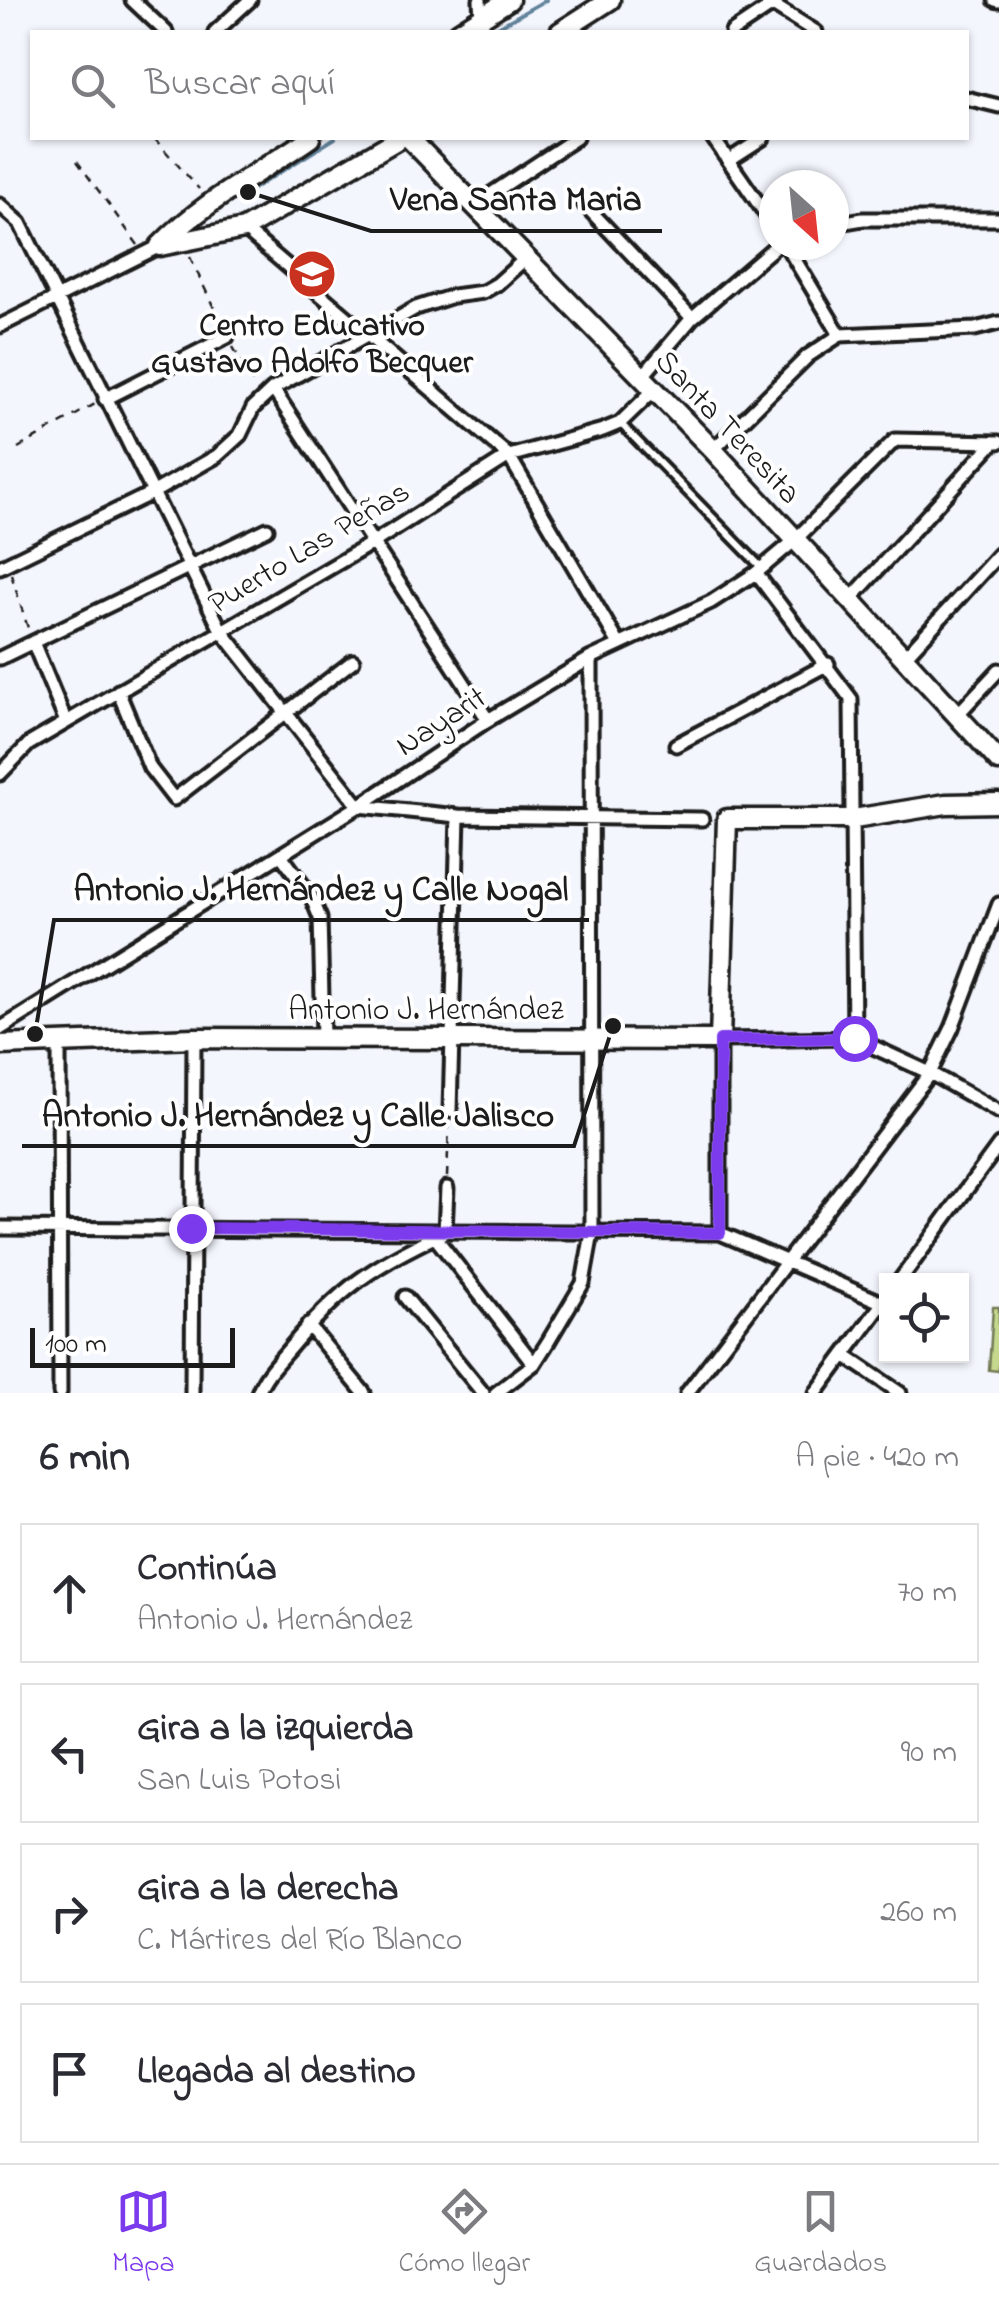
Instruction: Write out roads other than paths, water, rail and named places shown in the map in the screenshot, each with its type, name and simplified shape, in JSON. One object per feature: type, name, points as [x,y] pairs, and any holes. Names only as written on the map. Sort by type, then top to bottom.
[{"type":"street","points":[[132,0],[164,30]]},
{"type":"street","points":[[217,30],[250,0]]},
{"type":"street","points":[[461,30],[480,9],[509,0]]},
{"type":"street","points":[[563,30],[610,0]]},
{"type":"street","points":[[734,30],[768,3],[813,30]]},
{"type":"street","points":[[969,99],[999,106]]},
{"type":"street","points":[[152,250],[210,202],[307,140]]},
{"type":"street","points":[[0,326],[152,250],[244,229],[397,140]]},
{"type":"street","name":"Santa Teresita","points":[[410,140],[714,450],[999,761]]},
{"type":"street","points":[[473,206],[573,140]]},
{"type":"street","points":[[714,140],[759,204]]},
{"type":"street","points":[[729,160],[760,140]]},
{"type":"street","points":[[584,204],[692,318]]},
{"type":"street","points":[[0,205],[20,224],[221,630],[359,806],[458,816],[702,819]]},
{"type":"street","points":[[849,222],[879,218],[999,219]]},
{"type":"street","points":[[244,229],[508,456],[619,644]]},
{"type":"street","points":[[4,565],[154,492],[228,446],[240,435],[262,398],[273,389],[416,308],[453,296],[483,292],[525,259]]},
{"type":"street","name":"Puerto Las Peñas","points":[[0,774],[30,744],[374,542],[508,456],[620,422],[692,318],[760,260]]},
{"type":"street","points":[[795,260],[840,335]]},
{"type":"street","points":[[714,450],[808,356],[840,335],[975,329],[999,323]]},
{"type":"street","points":[[105,399],[227,337]]},
{"type":"street","points":[[273,389],[488,720]]},
{"type":"street","name":"Nayarit","points":[[0,1029],[591,658],[711,602],[759,570],[794,540],[895,440],[996,442]]},
{"type":"street","points":[[849,601],[996,442]]},
{"type":"street","points":[[0,658],[267,528]]},
{"type":"street","points":[[904,658],[999,554]]},
{"type":"street","points":[[759,570],[851,699],[854,1038]]},
{"type":"street","points":[[33,642],[66,722]]},
{"type":"street","points":[[496,1393],[534,1364],[583,1282],[592,1234],[591,658]]},
{"type":"street","points":[[118,691],[150,768],[174,799],[353,661]]},
{"type":"street","points":[[676,745],[828,664]]},
{"type":"street","points":[[957,716],[999,670]]},
{"type":"street","points":[[720,1233],[720,1040],[727,818],[854,819],[946,804],[999,803]]},
{"type":"street","points":[[450,1110],[458,816]]},
{"type":"street","points":[[280,854],[311,896],[320,918],[323,1037]]},
{"type":"street","points":[[687,1393],[930,1073],[952,1028],[999,904]]},
{"type":"street","points":[[192,1393],[194,1038]]},
{"type":"street","name":"Antonio J. Hernández","points":[[5,1048],[194,1038],[854,1038],[930,1073],[999,1112]]},
{"type":"street","points":[[59,1044],[60,1393]]},
{"type":"street","points":[[905,1273],[999,1145]]},
{"type":"street","points":[[447,1188],[440,1234],[534,1364]]},
{"type":"street","points":[[0,1228],[720,1233],[879,1299]]},
{"type":"street","points":[[272,1393],[260,1387],[308,1325],[345,1288],[394,1256],[440,1234]]},
{"type":"street","points":[[405,1297],[483,1393]]},
{"type":"street","points":[[816,1393],[879,1309]]},
{"type":"street","points":[[308,1325],[364,1393]]},
{"type":"street","points":[[844,1355],[900,1393]]},
{"type":"lane","points":[[620,422],[759,570]]},
{"type":"waterway","points":[[493,30],[546,0]]},
{"type":"waterway","points":[[248,192],[332,140]]},
{"type":"place","name":"Vena Santa Maria","points":[[248,192]]},
{"type":"place","name":"Centro Educativo Gustavo Adolfo Becquer","points":[[312,274]]},
{"type":"place","name":"Antonio J. Hernández y Calle Jalisco","points":[[613,1026]]},
{"type":"place","name":"Antonio J. Hernández y Calle Nogal","points":[[35,1034]]}]
